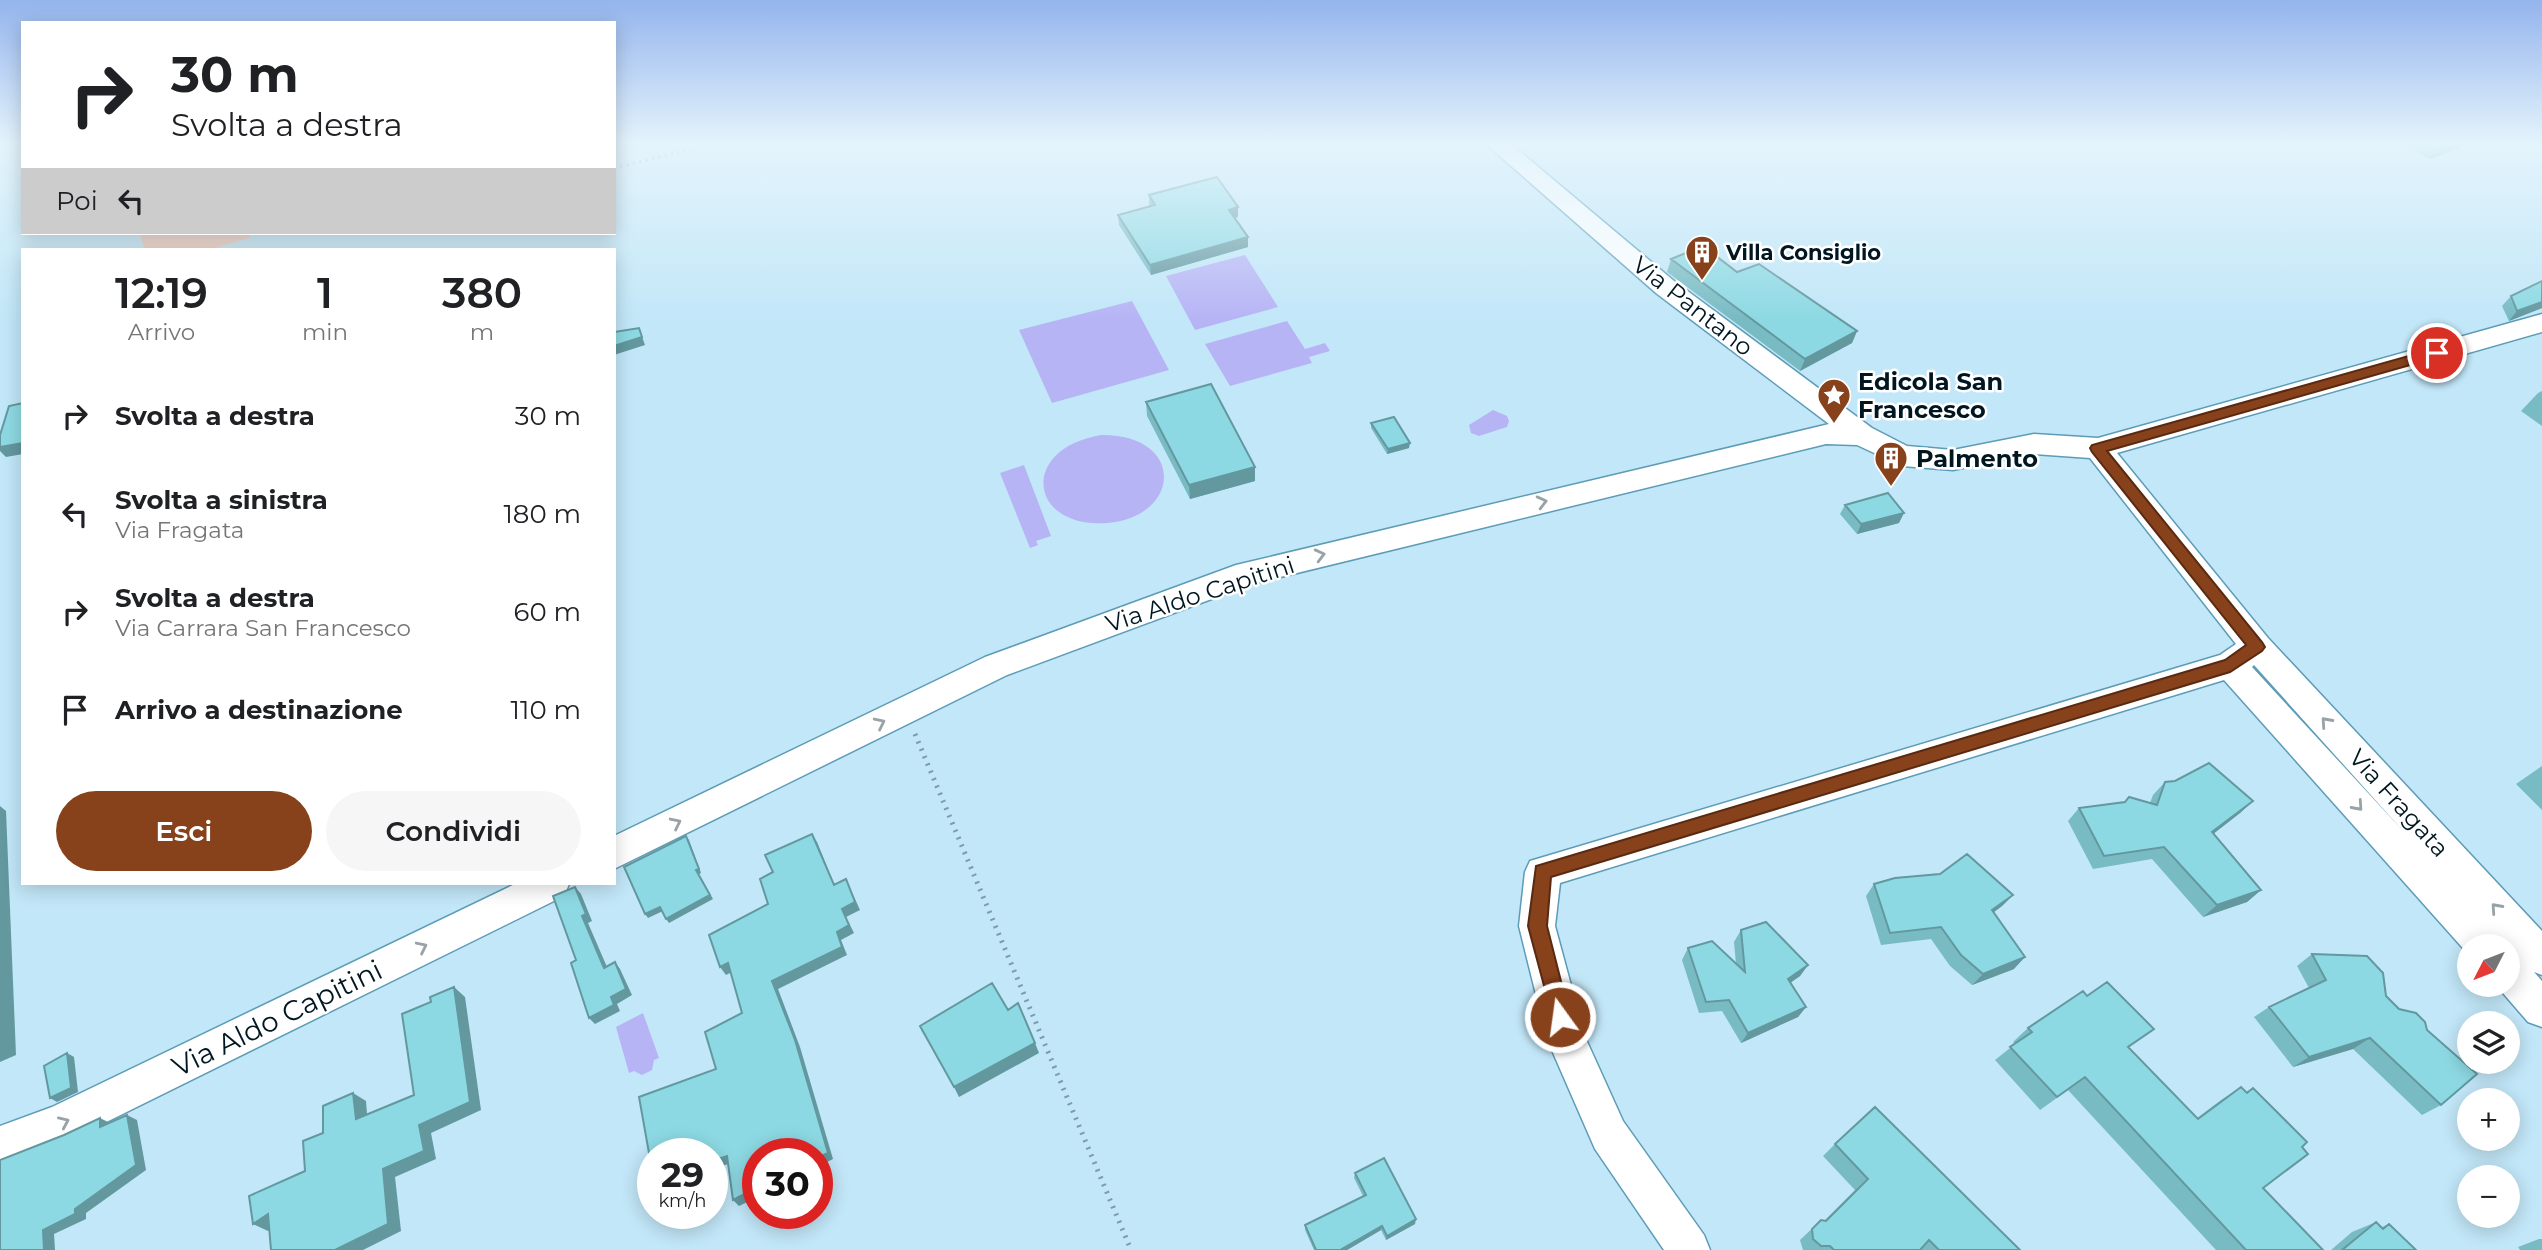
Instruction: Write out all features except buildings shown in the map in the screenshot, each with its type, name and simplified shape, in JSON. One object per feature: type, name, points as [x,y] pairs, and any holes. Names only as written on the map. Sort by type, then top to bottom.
[{"type":"street","name":"Via Pantano","points":[[1566,202],[1665,287],[1862,435],[1902,456],[1953,460],[2034,444],[2098,448],[2542,323]]},
{"type":"street","name":"Via Aldo Capitini","points":[[616,852],[996,666],[1247,573],[1826,434],[1862,435]]},
{"type":"street","name":"Via Fragata","points":[[2098,448],[2243,656],[2475,934]]},
{"type":"street","name":"Via Fragata","points":[[2243,656],[2542,958]]},
{"type":"street","points":[[1689,1250],[1609,1135],[1566,1040],[1538,926],[1543,872],[2243,656]]},
{"type":"street","name":"Via Aldo Capitini","points":[[0,1146],[60,1125],[549,885]]},
{"type":"street","points":[[2520,984],[2542,1009]]},
{"type":"path","points":[[905,710],[1131,1250]]},
{"type":"shaded area","points":[[140,235],[250,235],[250,238],[215,248],[144,248]]},
{"type":"water","points":[[1245,255],[1278,307],[1195,330],[1166,276]]},
{"type":"water","points":[[1132,301],[1169,370],[1052,403],[1019,330]]},
{"type":"water","points":[[1287,321],[1305,349],[1325,343],[1330,351],[1309,357],[1312,363],[1230,386],[1205,344]]},
{"type":"water","points":[[1493,410],[1507,416],[1507,427],[1479,436],[1471,433],[1469,425]]},
{"type":"water","points":[[1101,435],[1129,438],[1148,447],[1160,461],[1164,476],[1160,492],[1150,507],[1132,517],[1107,523],[1081,522],[1061,514],[1049,501],[1044,486],[1046,471],[1056,456],[1074,443]]},
{"type":"water","points":[[1024,465],[1051,536],[1036,541],[1038,545],[1030,548],[1000,473]]},
{"type":"water","points":[[643,1013],[659,1058],[654,1060],[652,1070],[642,1075],[634,1071],[629,1073],[616,1027]]},
{"type":"place","name":"Villa Consiglio","points":[[1702,282]]},
{"type":"place","name":"Edicola San Francesco","points":[[1834,425]]},
{"type":"place","name":"Palmento","points":[[1891,488]]},
{"type":"route","points":[[1560,1017],[1538,926],[1543,872],[2230,665],[2257,647],[2098,448],[2437,353]]}]
